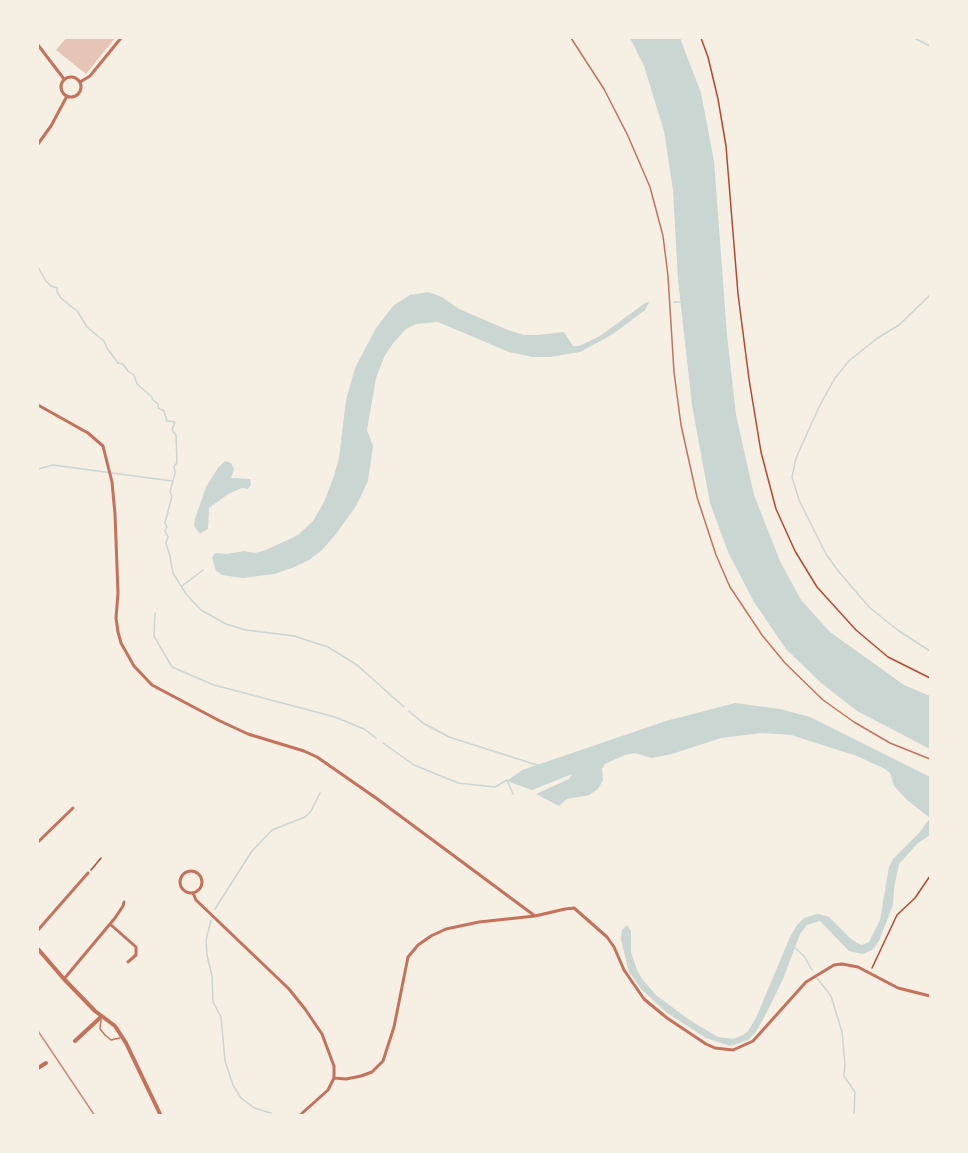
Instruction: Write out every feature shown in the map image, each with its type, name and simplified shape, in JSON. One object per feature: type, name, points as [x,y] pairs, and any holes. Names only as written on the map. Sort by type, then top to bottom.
[{"type":"street","points":[[80,82],[90,76],[121,38]]},
{"type":"street","points":[[38,45],[64,79]]},
{"type":"street","points":[[75,77],[80,82],[78,94],[67,96],[61,90],[64,79],[75,77]]},
{"type":"street","points":[[38,144],[51,126],[67,96]]},
{"type":"street","points":[[38,405],[88,433],[103,447],[110,473],[117,530],[116,618],[121,644],[134,666],[152,685],[248,734],[304,751],[317,758],[376,798],[535,916]]},
{"type":"street","points":[[38,842],[73,808]]},
{"type":"street","points":[[189,872],[196,872],[202,880],[201,887],[193,893],[186,891],[180,882],[182,875],[189,872]]},
{"type":"street","points":[[38,930],[88,873]]},
{"type":"street","points":[[193,893],[196,900],[279,978],[305,1009],[327,1046],[334,1066],[334,1078],[328,1090],[299,1116]]},
{"type":"street","points":[[64,979],[110,924],[124,902]]},
{"type":"street","points":[[334,1078],[346,1079],[362,1076],[372,1072],[383,1061],[394,1028],[408,957],[430,936],[479,922],[535,916],[574,908],[607,937],[624,970],[644,999],[667,1018],[715,1048],[733,1050],[753,1041],[806,982],[834,965],[858,967],[898,988],[930,996]]},
{"type":"street","points":[[110,924],[136,947],[136,955],[128,962]]},
{"type":"street","points":[[38,949],[64,979],[115,1026],[123,1037],[160,1116]]},
{"type":"street","points":[[75,1041],[102,1016]]},
{"type":"street","points":[[38,1067],[46,1063]]},
{"type":"lane","points":[[571,38],[604,89],[650,187],[663,236],[674,372],[681,425],[697,497],[716,555],[730,587],[762,635],[785,663],[823,700],[890,743],[930,759]]},
{"type":"lane","points":[[102,1016],[100,1029],[105,1035],[115,1040],[123,1037]]},
{"type":"path","points":[[701,38],[708,57],[722,122],[738,294],[749,379],[761,452],[776,509],[795,550],[817,587],[849,622],[888,657],[930,678]]},
{"type":"path","points":[[88,873],[101,858]]},
{"type":"path","points":[[870,972],[897,915],[915,898],[930,876]]},
{"type":"shaded area","points":[[630,38],[680,38],[701,93],[714,161],[727,335],[736,415],[754,495],[780,561],[801,600],[830,632],[904,685],[930,696],[930,749],[857,711],[820,682],[786,649],[754,602],[728,552],[710,503],[692,405],[678,280],[673,190],[664,131],[644,66]]},
{"type":"shaded area","points":[[428,292],[442,297],[459,309],[524,335],[564,332],[573,346],[579,346],[600,336],[649,302],[645,310],[613,334],[580,352],[550,357],[533,357],[509,352],[438,322],[416,324],[406,329],[385,355],[376,378],[367,430],[373,446],[368,481],[356,506],[336,534],[322,550],[309,560],[274,574],[243,578],[222,575],[216,571],[212,557],[215,553],[227,554],[244,551],[255,553],[266,550],[298,535],[313,521],[324,502],[339,458],[346,400],[355,368],[376,328],[394,305],[410,295]]},
{"type":"shaded area","points":[[225,461],[231,463],[234,469],[231,478],[250,479],[251,485],[248,489],[242,488],[228,494],[209,508],[208,529],[200,534],[194,526],[195,519],[206,487]]},
{"type":"shaded area","points":[[735,703],[780,709],[810,717],[930,777],[930,818],[907,800],[894,786],[890,773],[885,769],[857,756],[791,735],[762,733],[721,738],[672,754],[651,758],[635,753],[625,755],[605,764],[602,769],[603,780],[598,789],[589,795],[567,799],[559,806],[536,794],[569,779],[572,774],[532,790],[507,781],[522,770],[666,721]]},
{"type":"shaded area","points":[[930,818],[930,835],[918,843],[899,864],[893,905],[879,941],[872,950],[863,954],[849,951],[820,921],[807,925],[800,934],[783,979],[767,1012],[756,1032],[748,1040],[730,1046],[706,1038],[667,1013],[642,990],[629,972],[621,940],[622,930],[627,925],[631,931],[631,952],[637,970],[657,996],[718,1037],[733,1039],[743,1035],[756,1018],[790,937],[804,918],[818,914],[829,917],[857,943],[862,945],[869,942],[880,920],[889,867],[893,859],[919,833]]},
{"type":"building","points":[[66,38],[115,38],[86,74],[56,50]]},
{"type":"waterway","points":[[914,38],[930,46]]},
{"type":"waterway","points":[[38,267],[46,281],[57,288],[61,298],[78,312],[87,327],[104,341],[118,363],[123,364],[134,375],[137,384],[151,396],[158,404],[158,408],[164,411],[167,421],[175,422],[172,430],[176,435],[177,463],[174,466],[175,473],[170,492],[172,496],[165,531],[168,537],[166,543],[173,573],[186,594],[201,610],[226,624],[246,630],[294,636],[328,647],[357,665],[404,707]]},
{"type":"waterway","points":[[930,295],[899,325],[876,339],[849,361],[835,378],[796,458],[792,477],[799,500],[826,554],[839,572],[870,608],[899,631],[930,651]]},
{"type":"waterway","points":[[674,302],[682,302]]},
{"type":"waterway","points":[[38,469],[53,465],[172,481]]},
{"type":"waterway","points":[[182,586],[203,570]]},
{"type":"waterway","points":[[155,613],[154,636],[172,667],[214,685],[335,717],[364,729],[376,738]]},
{"type":"waterway","points":[[409,711],[423,723],[449,737],[537,765]]},
{"type":"waterway","points":[[383,743],[414,765],[458,783],[495,787],[507,780],[513,794]]},
{"type":"waterway","points":[[215,909],[252,851],[272,830],[305,817],[311,811],[320,793]]},
{"type":"waterway","points":[[211,920],[206,940],[207,955],[212,976],[213,1002],[221,1017],[225,1061],[233,1085],[241,1098],[254,1108],[271,1113]]},
{"type":"waterway","points":[[794,947],[804,956],[812,970]]},
{"type":"waterway","points":[[817,978],[831,996],[842,1032],[844,1076],[855,1092],[854,1116]]},
{"type":"railway","points":[[38,1031],[95,1116]]}]
